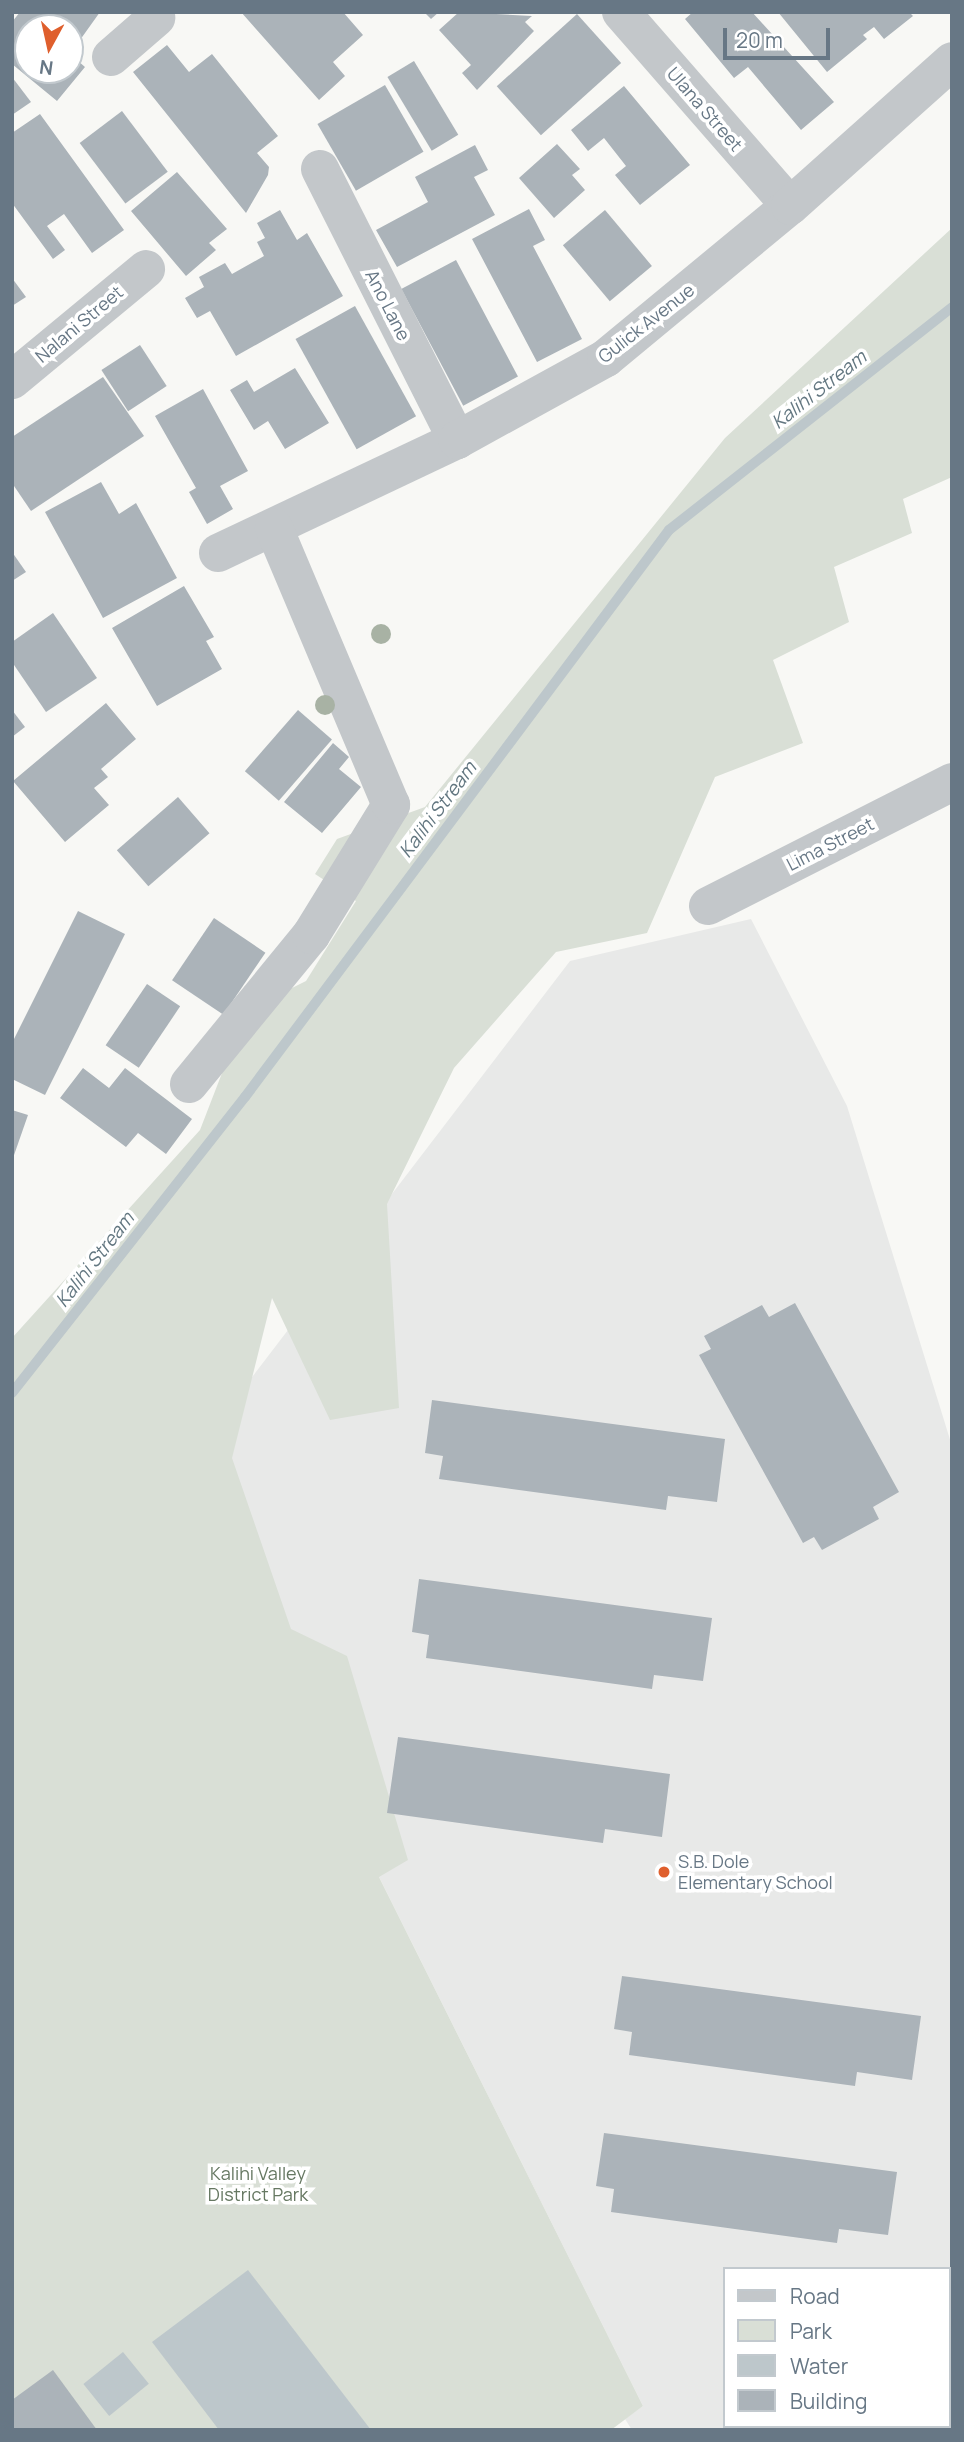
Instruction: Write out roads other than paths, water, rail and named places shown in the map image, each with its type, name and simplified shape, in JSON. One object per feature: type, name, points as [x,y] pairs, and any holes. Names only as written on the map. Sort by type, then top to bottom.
[{"type":"street","name":"Ulana Street","points":[[621,12],[790,206]]},
{"type":"street","points":[[111,57],[156,14]]},
{"type":"street","name":"Gulick Avenue","points":[[218,553],[457,440],[606,358],[790,206],[952,61]]},
{"type":"street","name":"Ano Lane","points":[[320,169],[457,440]]},
{"type":"street","name":"Nalani Street","points":[[12,380],[146,269]]},
{"type":"street","points":[[189,1084],[311,935],[391,805],[274,528]]},
{"type":"street","name":"Lima Street","points":[[708,906],[952,782]]},
{"type":"water","points":[[248,2270],[371,2430],[219,2430],[152,2342]]},
{"type":"water","points":[[123,2352],[149,2384],[109,2416],[83,2384]]},
{"type":"waterway","name":"Kalihi Stream","points":[[12,1393],[245,1097],[669,530],[952,307]]},
{"type":"place","name":"S.B. Dole Elementary School","points":[[664,1872]]},
{"type":"park label","name":"Kalihi Valley District Park","points":[[258,2184]]}]
